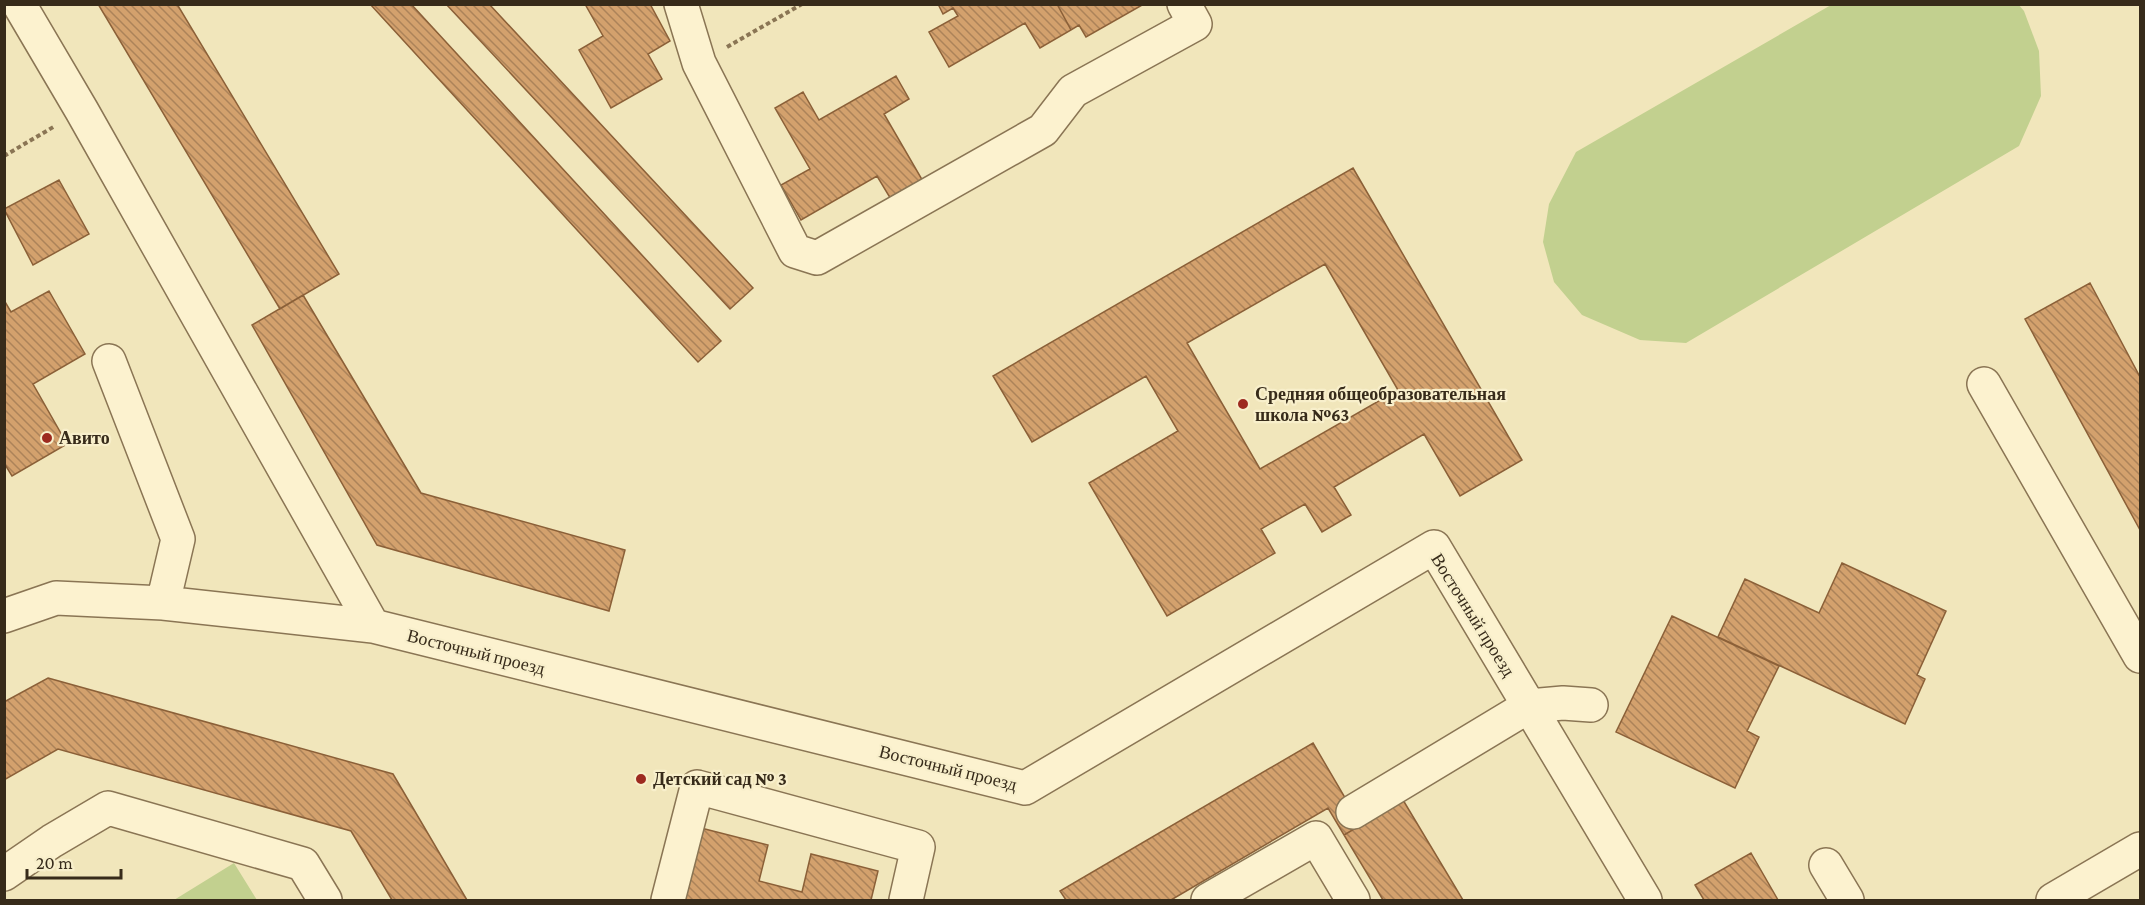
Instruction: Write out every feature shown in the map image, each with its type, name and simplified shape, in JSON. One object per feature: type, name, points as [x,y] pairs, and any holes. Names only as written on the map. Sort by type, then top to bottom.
[{"type":"street","points":[[19,4],[82,111],[373,626]]},
{"type":"street","points":[[681,4],[699,63],[795,251],[817,258],[1043,130],[1073,91],[1195,24],[1184,4]]},
{"type":"street","points":[[109,361],[178,539],[163,603]]},
{"type":"street","points":[[1984,384],[2140,656]]},
{"type":"street","name":"Восточный проезд","points":[[4,616],[56,598],[163,603],[373,626],[1025,788],[1434,548],[1645,900]]},
{"type":"street","points":[[1208,900],[1529,706],[1563,703],[1591,705]]},
{"type":"street","points":[[668,900],[697,787],[918,847],[906,900]]},
{"type":"street","points":[[4,874],[52,841],[108,808],[303,864],[325,900]]},
{"type":"street","points":[[1335,824],[1353,900]]},
{"type":"street","points":[[2053,900],[2140,849]]},
{"type":"street","points":[[1826,865],[1847,900]]},
{"type":"path","points":[[699,63],[802,4]]},
{"type":"path","points":[[4,156],[82,111]]},
{"type":"green space","points":[[2018,4],[2024,11],[2039,51],[2041,96],[2019,146],[1686,343],[1640,340],[1582,315],[1554,282],[1543,242],[1549,204],[1576,152],[1831,5]]},
{"type":"green space","points":[[234,863],[257,900],[174,900]]},
{"type":"building","points":[[98,4],[177,4],[339,274],[280,309]]},
{"type":"building","points":[[370,4],[411,4],[721,341],[698,362]]},
{"type":"building","points":[[446,4],[489,4],[753,288],[730,309]]},
{"type":"building","points":[[585,4],[650,4],[670,41],[648,54],[662,79],[611,108],[579,50],[603,36]]},
{"type":"building","points":[[938,4],[1057,4],[1071,30],[1040,48],[1025,23],[949,67],[929,32],[958,16],[953,8],[943,14]]},
{"type":"building","points":[[1057,4],[1144,4],[1086,37],[1079,25],[1071,30]]},
{"type":"building","points":[[896,76],[909,99],[884,114],[924,183],[892,201],[877,176],[801,220],[781,185],[810,169],[775,108],[803,92],[819,120]]},
{"type":"building","points":[[1353,168],[1522,460],[1460,496],[1424,434],[1334,487],[1351,515],[1322,532],[1305,504],[1261,529],[1275,553],[1167,616],[1089,483],[1178,431],[1146,376],[1032,442],[993,376]],"holes":[[[1325,264],[1398,390],[1260,469],[1187,343]]]},
{"type":"building","points":[[59,180],[89,234],[33,265],[4,209]]},
{"type":"building","points":[[2090,283],[2140,377],[2140,530],[2025,319]]},
{"type":"building","points":[[49,291],[85,354],[33,384],[67,444],[12,476],[4,463],[4,300],[11,312]]},
{"type":"building","points":[[303,295],[421,493],[625,550],[609,611],[377,545],[252,325]]},
{"type":"building","points":[[1842,563],[1946,611],[1917,675],[1925,679],[1905,724],[1718,637],[1745,579],[1819,613]]},
{"type":"building","points":[[1672,616],[1779,666],[1747,731],[1759,737],[1735,788],[1616,732]]},
{"type":"building","points":[[48,678],[393,774],[467,900],[392,900],[351,831],[58,749],[4,780],[4,702]]},
{"type":"building","points":[[1313,743],[1361,825],[1344,835],[1328,808],[1171,900],[1066,900],[1060,891]]},
{"type":"building","points":[[1403,800],[1463,900],[1383,900],[1344,835]]},
{"type":"building","points":[[701,828],[768,845],[759,881],[802,892],[811,854],[878,871],[871,900],[683,900]]},
{"type":"building","points":[[1751,853],[1778,900],[1704,900],[1695,885]]},
{"type":"place","name":"Средняя общеобразовательная школа №63","points":[[1243,404]]},
{"type":"place","name":"Авито","points":[[47,438]]},
{"type":"place","name":"Детский сад № 3","points":[[641,779]]}]
